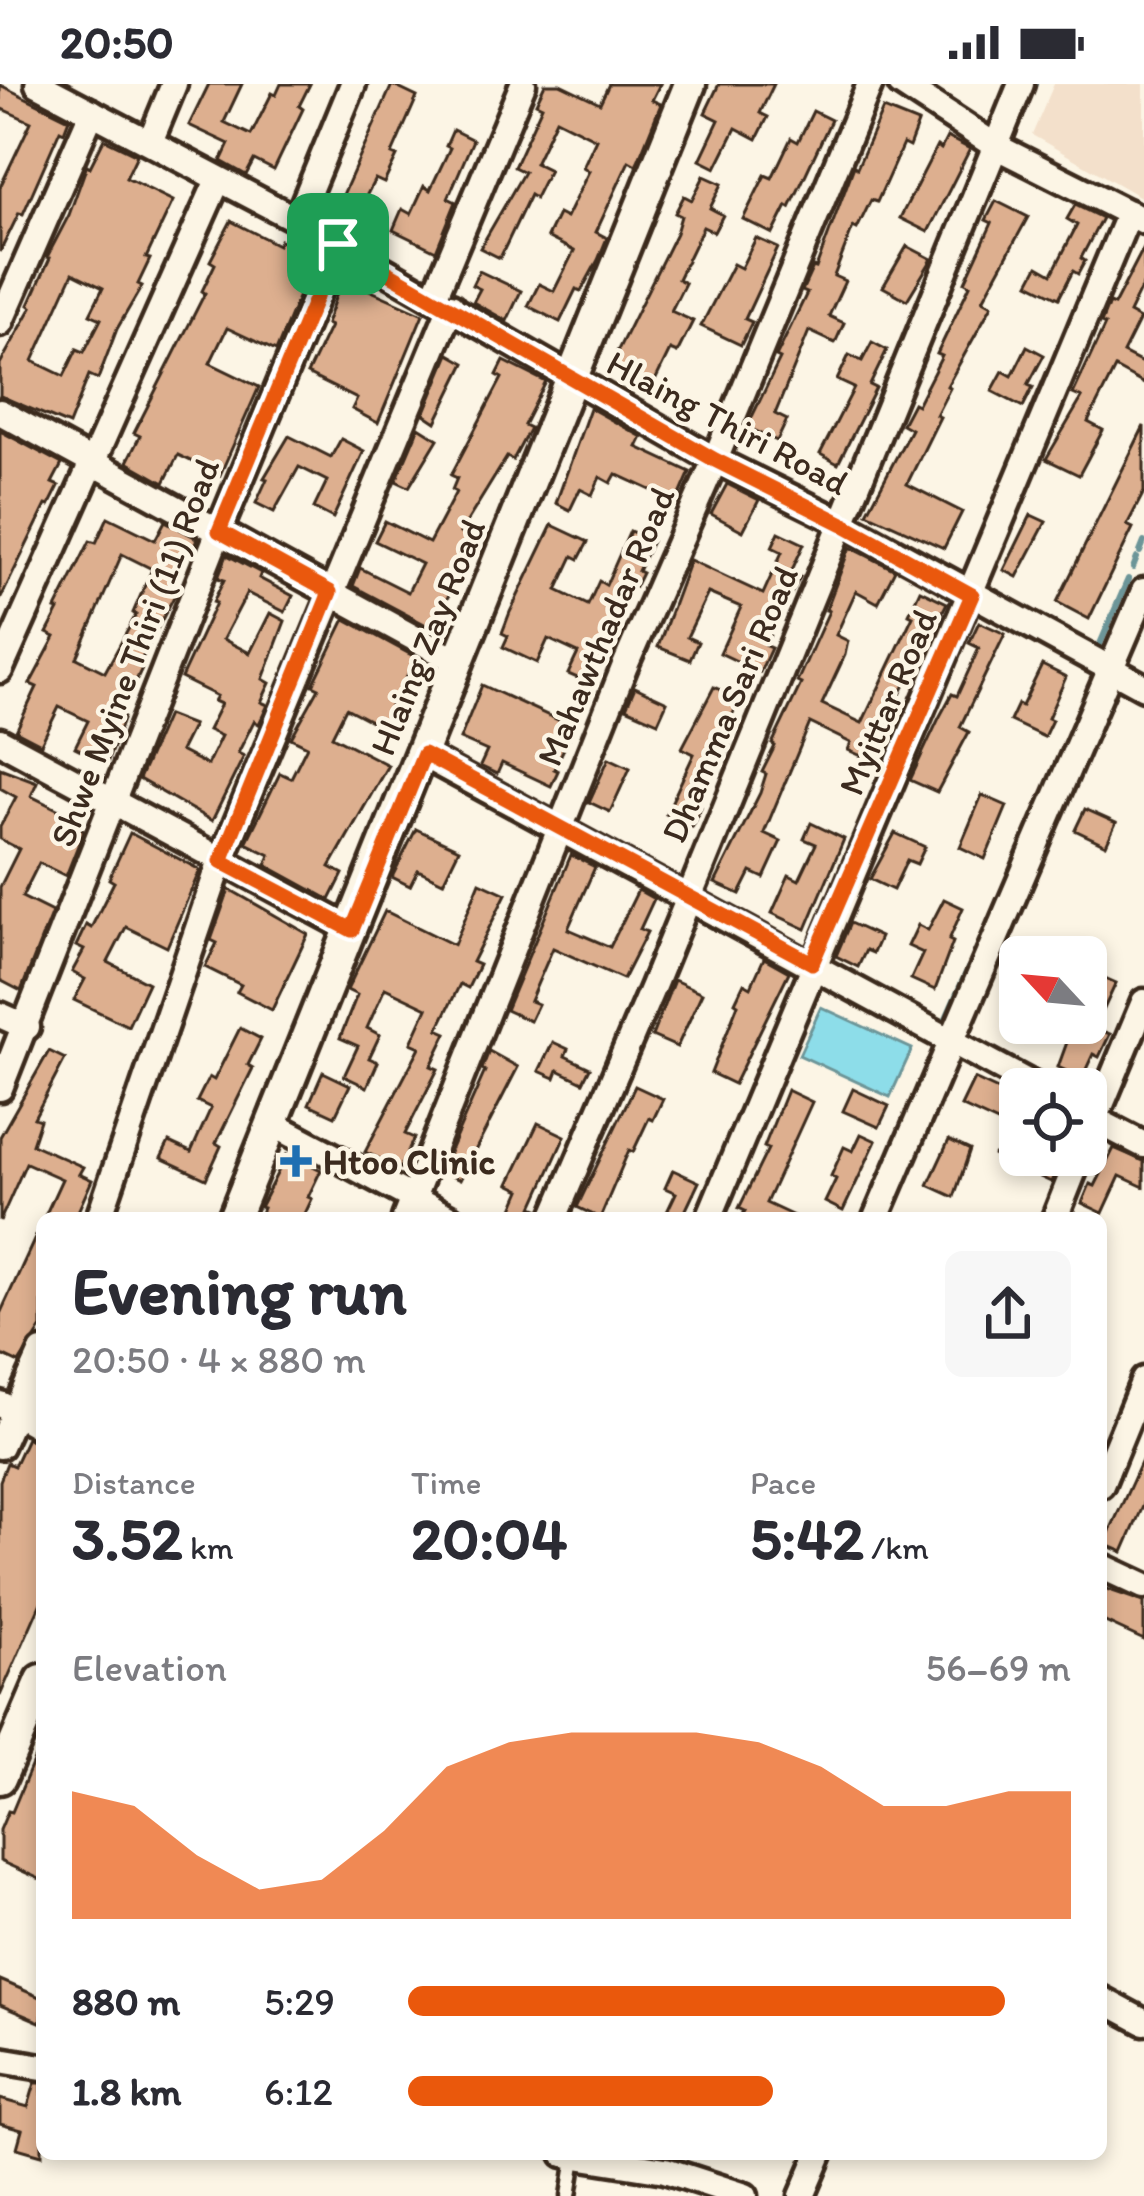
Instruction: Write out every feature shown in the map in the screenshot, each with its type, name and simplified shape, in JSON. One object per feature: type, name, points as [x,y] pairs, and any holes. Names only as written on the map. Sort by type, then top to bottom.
[{"type":"street","name":"Hlaing Thiri Road","points":[[38,84],[297,220],[715,460],[1144,687]]},
{"type":"street","points":[[150,142],[174,84]]},
{"type":"street","points":[[297,220],[353,84]]},
{"type":"street","points":[[101,1212],[221,861],[443,302],[523,84]]},
{"type":"street","name":"Hlaing Zay Road","points":[[236,1212],[690,84]]},
{"type":"street","name":"Mahawthadar Road","points":[[409,1209],[624,668],[870,84]]},
{"type":"street","points":[[901,84],[997,146],[1138,212]]},
{"type":"street","name":"Dhamma Sari Road","points":[[557,1212],[1022,84]]},
{"type":"street","points":[[0,323],[92,112]]},
{"type":"street","points":[[0,670],[218,180]]},
{"type":"street","name":"Myittar Road","points":[[712,1212],[785,1040],[812,963],[1138,212]]},
{"type":"street","name":"Shwe Myine Thiri (11) Road","points":[[0,1088],[219,531],[338,244]]},
{"type":"street","points":[[0,412],[460,663]]},
{"type":"street","points":[[879,1212],[953,1040],[1101,664],[1144,591]]},
{"type":"street","points":[[0,741],[352,930]]},
{"type":"street","points":[[424,754],[1003,1068]]},
{"type":"street","points":[[1107,1085],[1144,1002]]},
{"type":"street","points":[[0,1015],[27,1027]]},
{"type":"street","points":[[273,1124],[409,1209]]},
{"type":"street","points":[[1107,1132],[1144,1145]]},
{"type":"street","points":[[1057,1212],[1072,1176]]},
{"type":"street","points":[[0,1446],[8,1408],[36,1362]]},
{"type":"street","points":[[1107,1470],[1144,1379]]},
{"type":"street","points":[[8,1408],[36,1424]]},
{"type":"street","points":[[1107,1569],[1144,1586]]},
{"type":"street","points":[[4,1757],[36,1691]]},
{"type":"street","points":[[1107,2002],[1144,2022]]},
{"type":"street","points":[[0,2060],[36,2066]]},
{"type":"street","points":[[638,2160],[669,2162],[745,2196]]},
{"type":"street","points":[[802,2196],[817,2160]]},
{"type":"lane","points":[[569,2196],[574,2160]]},
{"type":"shaded area","points":[[1054,84],[1144,84],[1144,199],[1032,135]]},
{"type":"water","points":[[821,1007],[912,1049],[890,1097],[799,1055]]},
{"type":"building","points":[[209,84],[242,84],[224,122],[251,135],[281,84],[310,84],[274,170],[254,160],[246,175],[221,161],[229,144],[189,125]]},
{"type":"building","points":[[545,84],[560,84],[600,103],[609,84],[660,84],[652,100],[661,104],[638,161],[636,165],[629,161],[596,232],[607,238],[598,260],[581,291],[576,289],[560,322],[528,306],[539,284],[554,291],[574,251],[547,237],[558,214],[566,218],[589,171],[583,167],[596,139],[556,119],[535,163],[549,170],[535,198],[530,195],[500,258],[480,248],[524,172],[514,167],[542,106],[536,103]]},
{"type":"building","points":[[719,84],[774,84],[760,113],[768,117],[757,139],[736,128],[716,168],[700,160],[719,120],[705,113]]},
{"type":"building","points":[[0,85],[69,119],[0,252],[0,187],[31,122],[0,108]]},
{"type":"building","points":[[392,85],[417,97],[384,183],[375,179],[361,206],[342,197]]},
{"type":"building","points":[[883,109],[918,123],[909,147],[903,144],[877,202],[871,200],[857,229],[853,227],[834,276],[845,281],[829,316],[844,323],[835,343],[809,331],[775,414],[787,420],[777,441],[747,427],[780,359],[776,357],[807,293],[802,291],[816,268],[854,166],[857,168]]},
{"type":"building","points":[[813,111],[831,120],[773,234],[743,219],[765,175],[772,178],[791,138],[798,142]]},
{"type":"building","points":[[453,130],[473,140],[448,198],[456,202],[436,251],[393,230],[402,209],[411,214],[424,186],[430,190],[450,148],[446,146]]},
{"type":"building","points":[[947,137],[970,149],[928,232],[900,218],[937,146],[941,149]]},
{"type":"building","points":[[104,139],[137,155],[126,178],[173,201],[146,258],[150,259],[138,284],[142,286],[117,329],[98,379],[89,375],[69,425],[0,396],[0,364],[32,307],[47,257],[87,165],[90,167]],"holes":[[[73,273],[103,288],[90,314],[101,319],[84,352],[77,349],[64,376],[33,361]]]},
{"type":"building","points":[[704,176],[722,184],[710,208],[723,215],[714,232],[703,227],[678,279],[685,283],[671,311],[693,321],[677,353],[670,350],[653,385],[611,364],[676,233],[681,216],[675,213],[684,196],[692,200]]},
{"type":"building","points":[[996,201],[1028,217],[983,300],[992,305],[947,386],[936,415],[940,417],[907,484],[962,512],[944,548],[867,513],[911,429],[902,424],[942,356],[937,354],[970,285],[965,282],[992,223],[986,220]]},
{"type":"building","points":[[1075,205],[1102,218],[1081,258],[1085,261],[1078,274],[1073,271],[1059,298],[1029,283],[1038,266],[1052,274],[1077,225],[1067,219]]},
{"type":"building","points":[[231,221],[278,245],[280,240],[311,254],[298,280],[304,283],[276,351],[227,328],[210,363],[259,387],[220,475],[178,455],[164,483],[127,462],[140,436],[134,433],[205,293],[215,264],[210,261]]},
{"type":"building","points":[[756,238],[778,248],[745,319],[752,322],[741,345],[701,326],[733,264],[741,268]]},
{"type":"building","points":[[907,246],[932,259],[907,300],[883,287]]},
{"type":"building","points":[[1144,247],[1144,282],[1129,313],[1140,319],[1123,353],[1144,364],[1144,384],[1115,368],[1088,422],[1103,430],[1079,475],[1046,459],[1082,398],[1073,394],[1105,325],[1101,323],[1109,303],[1114,305]]},
{"type":"building","points":[[479,271],[521,291],[507,321],[473,302],[480,289],[472,285]]},
{"type":"building","points":[[342,278],[423,314],[378,423],[352,409],[357,399],[307,374],[330,326],[326,324]]},
{"type":"building","points":[[872,342],[887,350],[870,385],[876,388],[838,464],[820,454],[854,388],[837,380],[849,355],[862,361]]},
{"type":"building","points":[[1027,346],[1044,355],[1028,385],[1033,387],[1023,407],[992,391],[1003,371],[1012,376]]},
{"type":"building","points":[[449,354],[465,363],[436,422],[424,414]]},
{"type":"building","points":[[504,361],[546,382],[513,460],[507,457],[460,533],[467,537],[454,562],[459,564],[451,581],[455,583],[432,628],[353,586],[360,568],[408,592],[422,564],[375,541],[385,521],[429,543],[456,492],[452,490],[457,478],[451,475],[502,378],[497,375]]},
{"type":"building","points":[[590,408],[642,437],[637,447],[690,472],[677,502],[616,474],[611,483],[600,477],[592,495],[580,489],[570,510],[556,503]]},
{"type":"building","points":[[1144,426],[1144,492],[1127,525],[1133,528],[1089,619],[1057,602]]},
{"type":"building","points":[[419,427],[438,439],[409,487],[396,481]]},
{"type":"building","points":[[0,431],[62,464],[52,483],[59,486],[0,600]]},
{"type":"building","points":[[289,436],[331,457],[341,439],[364,451],[333,518],[314,508],[327,481],[299,467],[274,512],[256,503],[264,478]]},
{"type":"building","points":[[727,484],[759,500],[743,531],[711,514]]},
{"type":"building","points":[[1031,515],[1046,522],[1017,577],[1004,570]]},
{"type":"building","points":[[108,517],[155,540],[165,521],[198,539],[170,585],[178,589],[140,662],[144,664],[120,714],[124,717],[107,763],[75,747],[88,721],[59,707],[41,744],[16,731],[37,687],[30,684],[55,637],[47,633],[56,609],[90,541],[96,543]],"holes":[[[122,554],[152,569],[136,615],[105,672],[77,658]]]},
{"type":"building","points":[[552,525],[588,542],[579,559],[573,556],[557,590],[588,605],[599,581],[606,585],[630,531],[652,541],[638,571],[642,573],[635,587],[630,585],[589,683],[568,674],[578,653],[548,639],[537,663],[503,647],[508,636],[502,633],[510,612]]},
{"type":"building","points":[[779,532],[804,544],[791,572],[800,577],[772,629],[766,646],[771,648],[760,672],[720,653],[741,607],[708,593],[687,637],[698,642],[690,660],[658,647],[690,560],[763,594],[782,552],[772,547]]},
{"type":"building","points":[[850,547],[895,570],[878,603],[856,591],[836,635],[848,641],[845,655],[822,704],[862,723],[913,616],[909,614],[920,590],[947,603],[893,708],[873,761],[848,750],[851,743],[810,723],[764,833],[781,841],[764,878],[751,872],[740,894],[715,883],[760,793],[772,744],[801,684],[797,682],[829,611]]},
{"type":"building","points":[[227,555],[293,596],[285,612],[247,593],[223,639],[250,653],[270,613],[285,621],[263,679],[270,683],[261,702],[268,705],[238,753],[244,756],[212,821],[139,779],[167,715],[193,725],[180,751],[207,765],[221,736],[208,730],[221,704],[214,701],[217,696],[181,678],[216,603],[224,580],[218,578]]},
{"type":"building","points":[[345,619],[417,658],[390,706],[394,708],[384,728],[346,708],[332,736],[388,765],[330,867],[343,874],[330,900],[266,865],[270,855],[246,843],[280,773],[291,778],[307,746],[291,738],[319,688],[313,685]]},
{"type":"building","points":[[979,622],[1005,634],[960,727],[969,732],[937,792],[910,780],[979,648],[969,643]]},
{"type":"building","points":[[1042,665],[1066,677],[1044,737],[1010,721]]},
{"type":"building","points":[[482,685],[560,721],[557,728],[571,734],[551,786],[502,763],[497,774],[480,766],[487,751],[460,739]]},
{"type":"building","points":[[635,687],[667,702],[658,722],[626,708]]},
{"type":"building","points":[[714,687],[740,699],[720,742],[729,746],[719,766],[711,762],[691,803],[701,807],[692,827],[666,814],[694,754],[682,748]]},
{"type":"building","points":[[609,758],[630,768],[610,812],[589,802]]},
{"type":"building","points":[[0,768],[37,782],[31,796],[65,813],[62,819],[84,830],[66,876],[39,863],[22,897],[52,912],[21,991],[0,980],[0,887],[19,849],[0,839],[0,827],[16,797],[0,788]]},
{"type":"building","points":[[982,795],[1007,806],[985,859],[960,847]]},
{"type":"building","points":[[1085,809],[1116,823],[1106,845],[1075,830]]},
{"type":"building","points":[[811,823],[844,839],[806,929],[772,913],[789,875],[799,880],[816,844],[804,839]]},
{"type":"building","points":[[416,829],[459,849],[443,882],[418,870],[410,886],[392,877]]},
{"type":"building","points":[[130,833],[200,870],[167,947],[126,927],[108,962],[148,983],[128,1026],[74,1000],[85,979],[72,972],[84,950],[76,946],[86,925],[91,928],[114,882],[109,879]]},
{"type":"building","points":[[895,833],[925,847],[917,864],[907,860],[893,890],[870,879]]},
{"type":"building","points":[[571,855],[595,867],[568,929],[610,947],[638,890],[654,899],[640,929],[647,932],[623,979],[553,948],[530,1001],[538,1004],[530,1021],[506,1010]]},
{"type":"building","points":[[480,882],[506,894],[472,962],[479,965],[468,988],[460,984],[438,1029],[447,1033],[431,1066],[438,1069],[405,1134],[414,1138],[400,1168],[365,1152],[420,1047],[411,1043],[427,1008],[385,988],[367,1028],[380,1035],[369,1058],[378,1062],[367,1087],[344,1076],[358,1046],[340,1038],[357,995],[347,990],[385,911],[454,945]]},
{"type":"building","points":[[229,889],[308,934],[272,1010],[237,992],[241,985],[205,967],[217,943],[211,940]]},
{"type":"building","points":[[944,899],[963,908],[935,990],[911,979],[923,953],[908,946],[918,925],[928,930]]},
{"type":"building","points":[[850,923],[880,937],[873,953],[866,950],[858,967],[836,956]]},
{"type":"building","points":[[764,958],[789,972],[734,1084],[711,1073],[735,1002],[744,983],[751,987]]},
{"type":"building","points":[[1107,979],[1116,983],[1107,1002]]},
{"type":"building","points":[[674,980],[702,993],[677,1047],[652,1036]]},
{"type":"building","points":[[240,1028],[261,1039],[248,1065],[253,1068],[216,1143],[221,1146],[206,1179],[161,1158],[169,1142],[191,1152],[211,1108],[197,1101],[209,1077],[214,1080]]},
{"type":"building","points":[[553,1042],[568,1049],[565,1056],[590,1068],[583,1082],[558,1070],[555,1078],[539,1071]]},
{"type":"building","points":[[1066,1044],[1105,1044],[1087,1068],[1058,1067]]},
{"type":"building","points":[[49,1051],[65,1059],[34,1118],[40,1120],[32,1144],[83,1167],[79,1174],[92,1180],[78,1212],[47,1212],[62,1179],[26,1163],[0,1221],[0,1137]]},
{"type":"building","points":[[489,1051],[518,1067],[460,1180],[441,1171],[485,1071]]},
{"type":"building","points":[[323,1072],[350,1085],[335,1116],[309,1104]]},
{"type":"building","points":[[974,1079],[999,1091],[999,1124],[961,1106]]},
{"type":"building","points":[[635,1086],[663,1099],[633,1152],[629,1150],[603,1212],[577,1207]]},
{"type":"building","points":[[853,1089],[889,1106],[879,1127],[843,1111]]},
{"type":"building","points":[[787,1090],[812,1102],[766,1203],[785,1212],[739,1208],[768,1149],[764,1147]]},
{"type":"building","points":[[538,1123],[565,1136],[533,1207],[540,1212],[512,1212],[521,1190],[509,1184]]},
{"type":"building","points":[[861,1134],[876,1141],[843,1211],[825,1202],[836,1179],[831,1176],[844,1147],[853,1151]]},
{"type":"building","points":[[949,1140],[970,1150],[954,1197],[928,1185]]},
{"type":"building","points":[[1114,1148],[1144,1161],[1144,1187],[1120,1176],[1103,1212],[1082,1203],[1090,1184],[1095,1186],[1100,1176],[1107,1176]]},
{"type":"building","points":[[287,1154],[321,1170],[306,1212],[261,1212]]},
{"type":"building","points":[[673,1170],[699,1182],[685,1212],[667,1212],[676,1193],[665,1188]]},
{"type":"building","points":[[36,1236],[36,1336],[19,1363],[0,1354],[0,1314]]},
{"type":"building","points":[[27,1438],[36,1442],[36,1614],[0,1696],[0,1481],[7,1463],[14,1466]]},
{"type":"building","points":[[1144,1456],[1144,1504],[1123,1552],[1107,1545]]},
{"type":"building","points":[[1107,1589],[1144,1602],[1144,1640],[1107,1623]]},
{"type":"building","points":[[36,1754],[36,1877],[0,1861],[0,1830],[8,1811],[12,1812]]},
{"type":"building","points":[[0,1980],[36,1995],[36,2020],[0,2005]]},
{"type":"building","points":[[36,2083],[36,2153],[17,2148],[22,2130],[0,2124],[0,2099],[28,2107]]},
{"type":"waterway","points":[[1017,144],[1011,141],[1035,84]]},
{"type":"waterway","points":[[1140,552],[1144,542]]},
{"type":"waterway","points":[[1133,568],[1137,558]]},
{"type":"waterway","points":[[1097,651],[1128,579]]},
{"type":"waterway","points":[[975,953],[991,919]]},
{"type":"waterway","points":[[943,1025],[968,968]]},
{"type":"waterway","points":[[879,1178],[897,1138]]},
{"type":"waterway","points":[[865,1212],[873,1192]]},
{"type":"place","name":"Htoo Clinic","points":[[296,1161]]},
{"type":"route","points":[[338,244],[715,460],[972,595],[812,963],[424,754],[352,930],[221,861],[330,592],[219,531],[338,244]]}]
